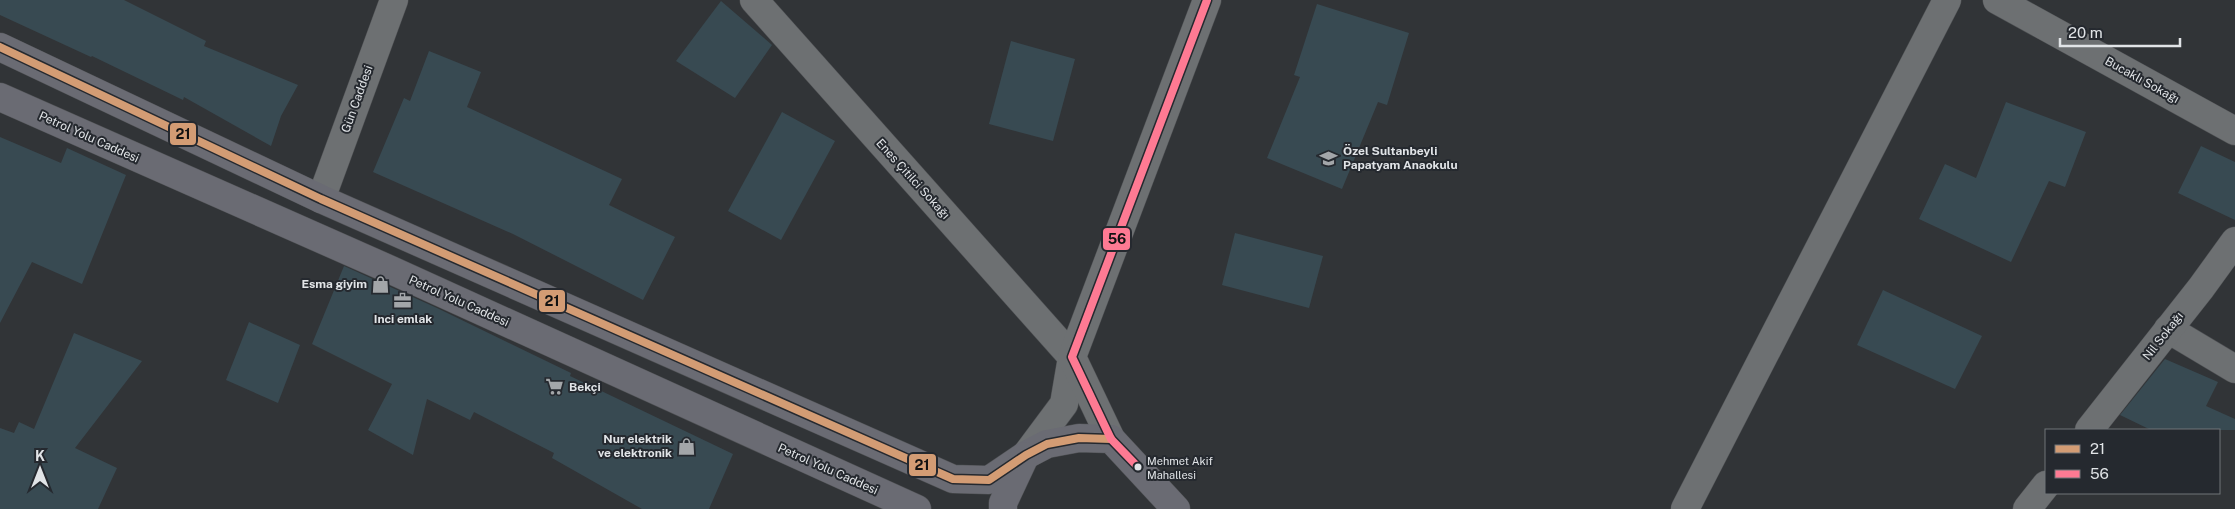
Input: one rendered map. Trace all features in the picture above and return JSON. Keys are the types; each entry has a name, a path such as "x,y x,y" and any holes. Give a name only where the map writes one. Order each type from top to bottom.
{"main road":[{"path":"0,47 321,199 953,479 989,480 1026,455 1047,444 1079,438 1112,439 1176,509"},
{"name":"Petrol Yolu Caddesi","path":"0,97 391,270 916,509"},
{"path":"1003,509 1003,503 1026,455"}],"street":[{"name":"Gün Caddesi","path":"321,199 394,0"},
{"name":"Enes Çitilci Sokağı","path":"754,0 1072,357 1112,439"},
{"path":"1026,455 1064,404 1072,357 1207,0"},
{"path":"1685,509 1947,0"},
{"name":"Bucaklı Sokağı","path":"1997,0 2235,131"},
{"name":"Nil Sokağı","path":"2090,429 2235,242"},
{"path":"2168,329 2235,369"},
{"path":"2027,509 2045,486"}],"building":[{"path":"0,0 124,0 206,41 204,46 298,85 281,116 271,146 184,97 183,100 92,56 0,15"},
{"path":"721,1 772,45 735,98 676,61"},
{"path":"1317,4 1409,33 1387,105 1378,102 1342,189 1267,158 1300,77 1294,75"},
{"path":"1011,41 1075,59 1053,141 989,124"},
{"path":"429,51 481,72 467,107 622,179 609,205 675,237 643,300 513,234 373,172 404,98 410,101"},
{"path":"2006,102 2086,132 2065,187 2049,181 2011,262 1919,219 1945,164 1976,178"},
{"path":"782,112 835,141 781,240 728,211"},
{"path":"0,137 61,163 67,148 126,175 82,284 32,262 0,323"},
{"path":"2201,146 2235,162 2235,220 2178,193"},
{"path":"1235,233 1323,256 1309,308 1222,285"},
{"path":"344,266 437,308 571,373 570,376 733,454 709,509 642,509 552,458 554,453 474,412 470,420 427,399 413,455 368,430 392,384 312,344"},
{"path":"1883,290 1982,336 1955,389 1857,345"},
{"path":"249,322 300,345 278,403 226,380"},
{"path":"74,333 142,361 75,448 117,468 98,509 0,509 0,428 14,433 19,422 34,429"},
{"path":"2165,359 2218,382 2206,406 2235,419 2235,430 2149,429 2120,415"}],"transit line":[{"name":"56","path":"1138,467 1111,439 1072,357 1207,0"},
{"name":"21","path":"0,47 321,199 953,479 989,480 1026,455 1047,444 1079,438 1111,439"}],"place":[{"name":"Özel Sultanbeyli Papatyam Anaokulu","path":"1329,158"},
{"name":"Esma giyim","path":"381,284"},
{"name":"Inci emlak","path":"403,300"},
{"name":"Bekçi","path":"555,387"},
{"name":"Nur elektrik ve elektronik","path":"686,446"},
{"name":"Mehmet Akif Mahallesi","path":"1138,467"}]}
